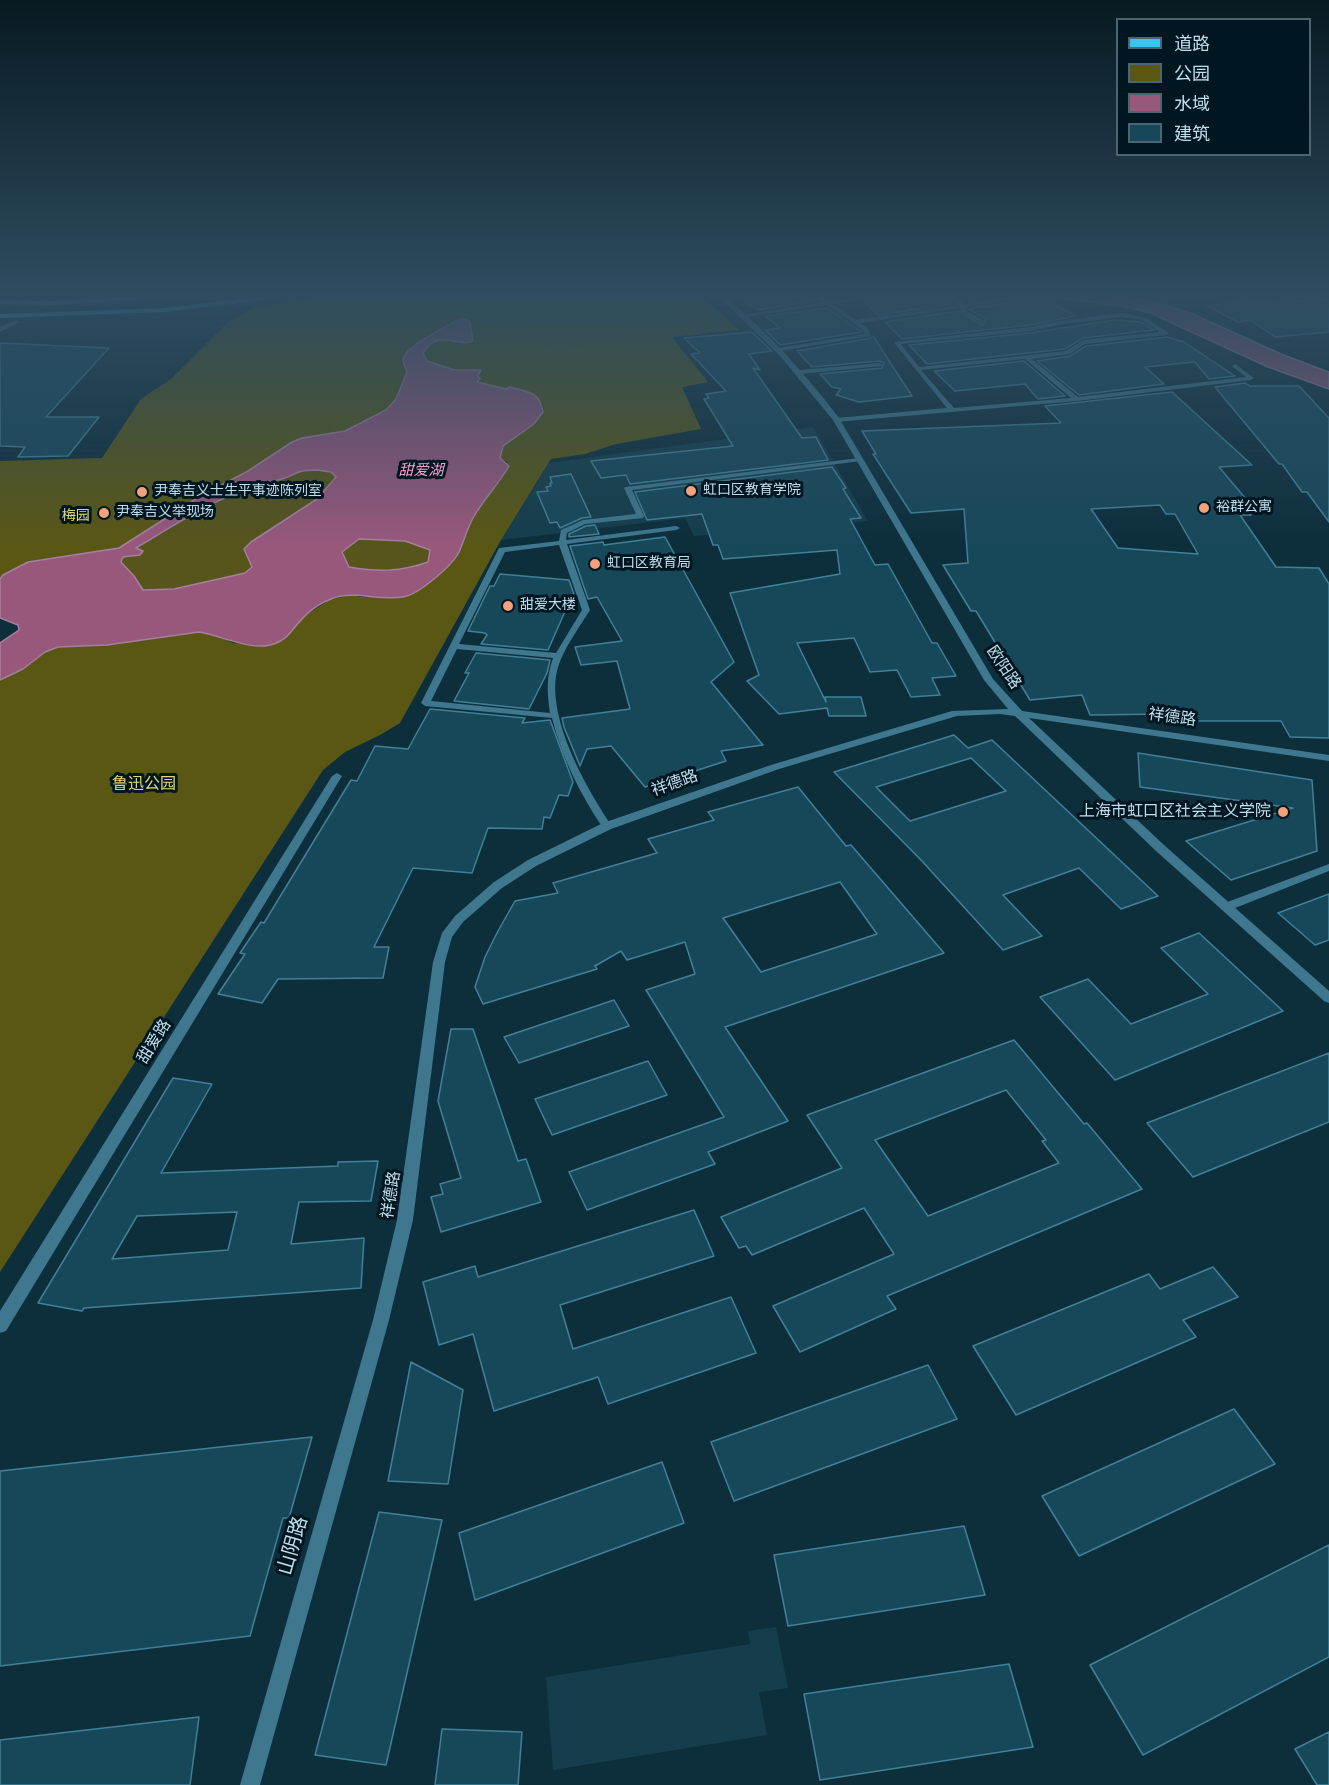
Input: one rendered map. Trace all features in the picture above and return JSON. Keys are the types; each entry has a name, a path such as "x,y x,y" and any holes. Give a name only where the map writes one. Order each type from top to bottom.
{"street":[{"name":"欧阳路","path":"805,379 836,420 989,680 1017,713 1107,801 1329,998"},
{"name":"祥德路","path":"381,1320 405,1220 439,962 446,936 459,919 498,885 532,863 607,826 775,767 956,713 984,710 1017,713 1329,758"},
{"name":"甜爱路","path":"0,1326 337,776"},
{"name":"山阴路","path":"250,1785 381,1320"}],"lane":[{"path":"927,379 952,410"},
{"path":"1053,379 1077,399"},
{"path":"836,420 1077,399 1240,379"},
{"path":"607,826 591,805 576,773 556,716 552,695 552,675 558,657 586,610 562,542 564,532 583,522 640,516 628,488 859,460"},
{"path":"556,716 425,703 502,550 676,528"},
{"path":"454,646 558,657"},
{"path":"1226,907 1329,867"}],"shaded area":[{"name":"虹口区教育学院","path":"813,427 868,521 694,536 685,518 501,540 549,463"},
{"path":"301,471 331,472 336,477 317,499 251,542 244,550 252,567 245,573 174,589 143,590 121,562 122,557 140,555 135,549 205,507 237,493 285,479"},
{"path":"359,539 405,541 430,550 428,563 389,570 349,567 342,552"},
{"path":"776,1627 788,1688 759,1692 767,1735 553,1770 546,1677 750,1644 748,1631"}],"green space":[{"name":"鲁迅公园","path":"171,379 404,379 396,399 386,410 345,431 328,435 248,471 199,497 119,548 28,562 3,575 0,579 0,461 102,458 141,399"},
{"name":"鲁迅公园","path":"477,379 706,379 708,382 682,387 701,429 616,444 585,454 551,459 501,540 400,723 345,752 323,770 0,1272 0,680 23,669 45,652 58,647 107,645 199,632 213,634 233,643 261,645 290,633 304,616 331,599 351,595 360,597 413,594 453,562 472,519 504,475 507,462 500,458 503,446 536,422 542,414 541,403 529,394 510,387 507,389 476,382"}],"water":[{"name":"甜爱湖","path":"404,379 480,379 477,382 506,389 510,387 536,396 543,412 534,424 503,446 500,458 509,466 473,518 459,552 434,579 417,591 403,597 348,595 331,599 308,613 280,641 269,645 246,644 199,632 107,645 58,647 45,652 23,669 0,680 0,643 19,630 18,625 0,618 0,579 3,575 28,562 119,548 292,442 302,438 345,431 386,410 396,399","holes":["301,471 331,472 336,477 317,499 251,542 244,549 252,567 245,573 174,589 143,590 121,562 123,557 140,555 143,551 136,548 224,498","359,539 405,541 430,550 428,562 408,568 370,570 349,567 342,552"]},
{"path":"1302,379 1329,379 1329,389"}],"building":[{"path":"0,379 80,379 46,417 99,417 68,456 18,457 25,447 0,446"},
{"path":"715,379 761,379 802,438 816,437 828,460 630,484 626,475 601,478 591,461 733,446 704,399 709,398 706,394 726,391"},
{"path":"825,379 901,379 912,396 859,402 836,395 841,389 832,387"},
{"path":"943,379 1045,379 1065,396 1038,399 1025,384 955,391"},
{"path":"1060,379 1159,379 1164,384 1079,395"},
{"path":"1245,383 1250,386 1299,386 1329,418 1329,522 1307,492 1302,492 1282,464 1279,464 1215,387"},
{"path":"1172,392 1252,465 1219,467 1246,499 1238,499 1251,515 1240,515 1276,567 1319,568 1329,584 1329,738 1290,737 1281,721 1167,721 1164,714 1090,715 1082,695 1030,700 976,611 971,611 943,565 968,563 964,509 911,513 873,454 876,454 862,431 1061,423 1045,406","holes":["1160,505 1166,514 1175,514 1198,554 1118,548 1091,509"]},
{"path":"832,467 861,518 850,519 875,565 888,564 932,643 937,643 956,676 932,678 940,695 911,697 897,670 870,672 854,638 797,643 826,702 825,697 861,697 866,716 829,716 827,708 779,714 747,681 759,675 730,593 840,574 837,550 723,559 718,545 713,545 702,514 647,520 635,492"},
{"path":"571,474 591,517 582,518 560,528 557,522 550,523 537,492 548,491 546,487 551,486 550,483 552,483 550,477"},
{"path":"595,525 599,534 569,537 569,534 586,526"},
{"path":"665,537 734,662 711,682 763,745 721,751 726,761 645,787 611,746 587,749 580,766 564,727 562,718 630,709 617,661 581,665 575,647 622,641 597,597 588,599 570,546 603,542 604,545"},
{"name":"甜爱大楼","path":"500,574 569,580 576,600 571,601 567,607 548,650 481,644 487,635 485,633 468,631 490,586 494,586"},
{"path":"476,653 550,660 547,673 529,709 454,701 469,673 465,673"},
{"path":"430,709 525,718 522,723 550,720 573,782 568,796 559,795 550,818 544,817 542,829 488,828 472,873 413,868 374,947 389,947 383,978 278,979 262,1003 218,994 245,954 240,953 261,922 264,923 351,780 357,781 375,746 408,749"},
{"path":"954,735 968,748 992,740 1158,896 1121,909 1079,868 1003,895 1042,936 1003,950 921,860 834,772","holes":["971,758 1006,791 910,821 876,787"]},
{"name":"上海市虹口区社会主义学院","path":"1138,753 1312,780 1317,851 1231,880 1186,841 1293,808 1140,787"},
{"path":"798,787 846,846 851,845 944,953 725,1027 788,1121 708,1152 715,1164 587,1210 569,1172 724,1117 646,990 695,974 685,942 627,960 621,951 595,966 597,969 483,1004 475,987 485,957 515,901 558,893 553,883 657,853 648,839 714,820 708,812","holes":["840,882 877,934 761,972 723,918"]},
{"path":"1329,894 1329,940 1315,945 1278,913"},
{"path":"1199,933 1283,1011 1115,1080 1040,997 1088,979 1131,1024 1208,994 1161,948"},
{"path":"614,1000 629,1026 519,1063 504,1037"},
{"path":"451,1029 473,1029 518,1161 526,1159 541,1202 441,1232 431,1197 443,1194 440,1184 461,1178 438,1101"},
{"path":"1014,1040 1142,1189 887,1296 896,1309 800,1352 773,1306 894,1254 864,1208 752,1255 746,1246 739,1248 721,1217 842,1168 807,1115","holes":["1006,1090 1046,1140 1042,1141 1059,1163 928,1216 875,1140"]},
{"path":"1329,1053 1329,1122 1193,1177 1147,1123"},
{"path":"648,1061 667,1095 552,1135 535,1099"},
{"path":"173,1078 212,1084 161,1173 338,1166 338,1162 378,1161 371,1201 299,1202 291,1244 364,1238 361,1288 84,1308 82,1311 38,1303","holes":["237,1212 228,1250 112,1259 137,1216"]},
{"path":"694,1210 714,1256 560,1305 573,1349 731,1297 756,1353 608,1404 598,1377 494,1411 473,1334 439,1345 423,1282 475,1266 478,1277"},
{"path":"1213,1267 1238,1297 1183,1320 1196,1337 1016,1415 973,1346 1149,1274 1160,1289"},
{"path":"411,1362 463,1390 448,1484 388,1481"},
{"path":"928,1365 957,1419 734,1501 711,1442"},
{"path":"1234,1409 1275,1464 1079,1556 1042,1496"},
{"path":"312,1437 289,1518 283,1518 250,1636 0,1666 0,1471"},
{"path":"662,1462 684,1523 475,1600 459,1533"},
{"path":"379,1512 442,1520 386,1765 315,1755"},
{"path":"964,1526 985,1595 788,1626 774,1555"},
{"path":"1329,1545 1329,1657 1143,1755 1090,1665"},
{"path":"1009,1664 1033,1747 820,1780 804,1694"},
{"path":"199,1717 190,1785 0,1785 0,1740"},
{"path":"442,1729 522,1732 518,1785 435,1785"},
{"path":"1329,1732 1329,1785 1317,1785 1295,1749"}],"place":[{"name":"虹口区教育学院","path":"691,491"},
{"name":"尹奉吉义士生平事迹陈列室","path":"142,492"},
{"name":"裕群公寓","path":"1204,508"},
{"name":"尹奉吉义举现场","path":"104,513"},
{"name":"虹口区教育局","path":"595,564"},
{"name":"甜爱大楼","path":"508,606"},
{"name":"上海市虹口区社会主义学院","path":"1283,812"}],"park label":[{"name":"梅园","path":"76,517"}]}
